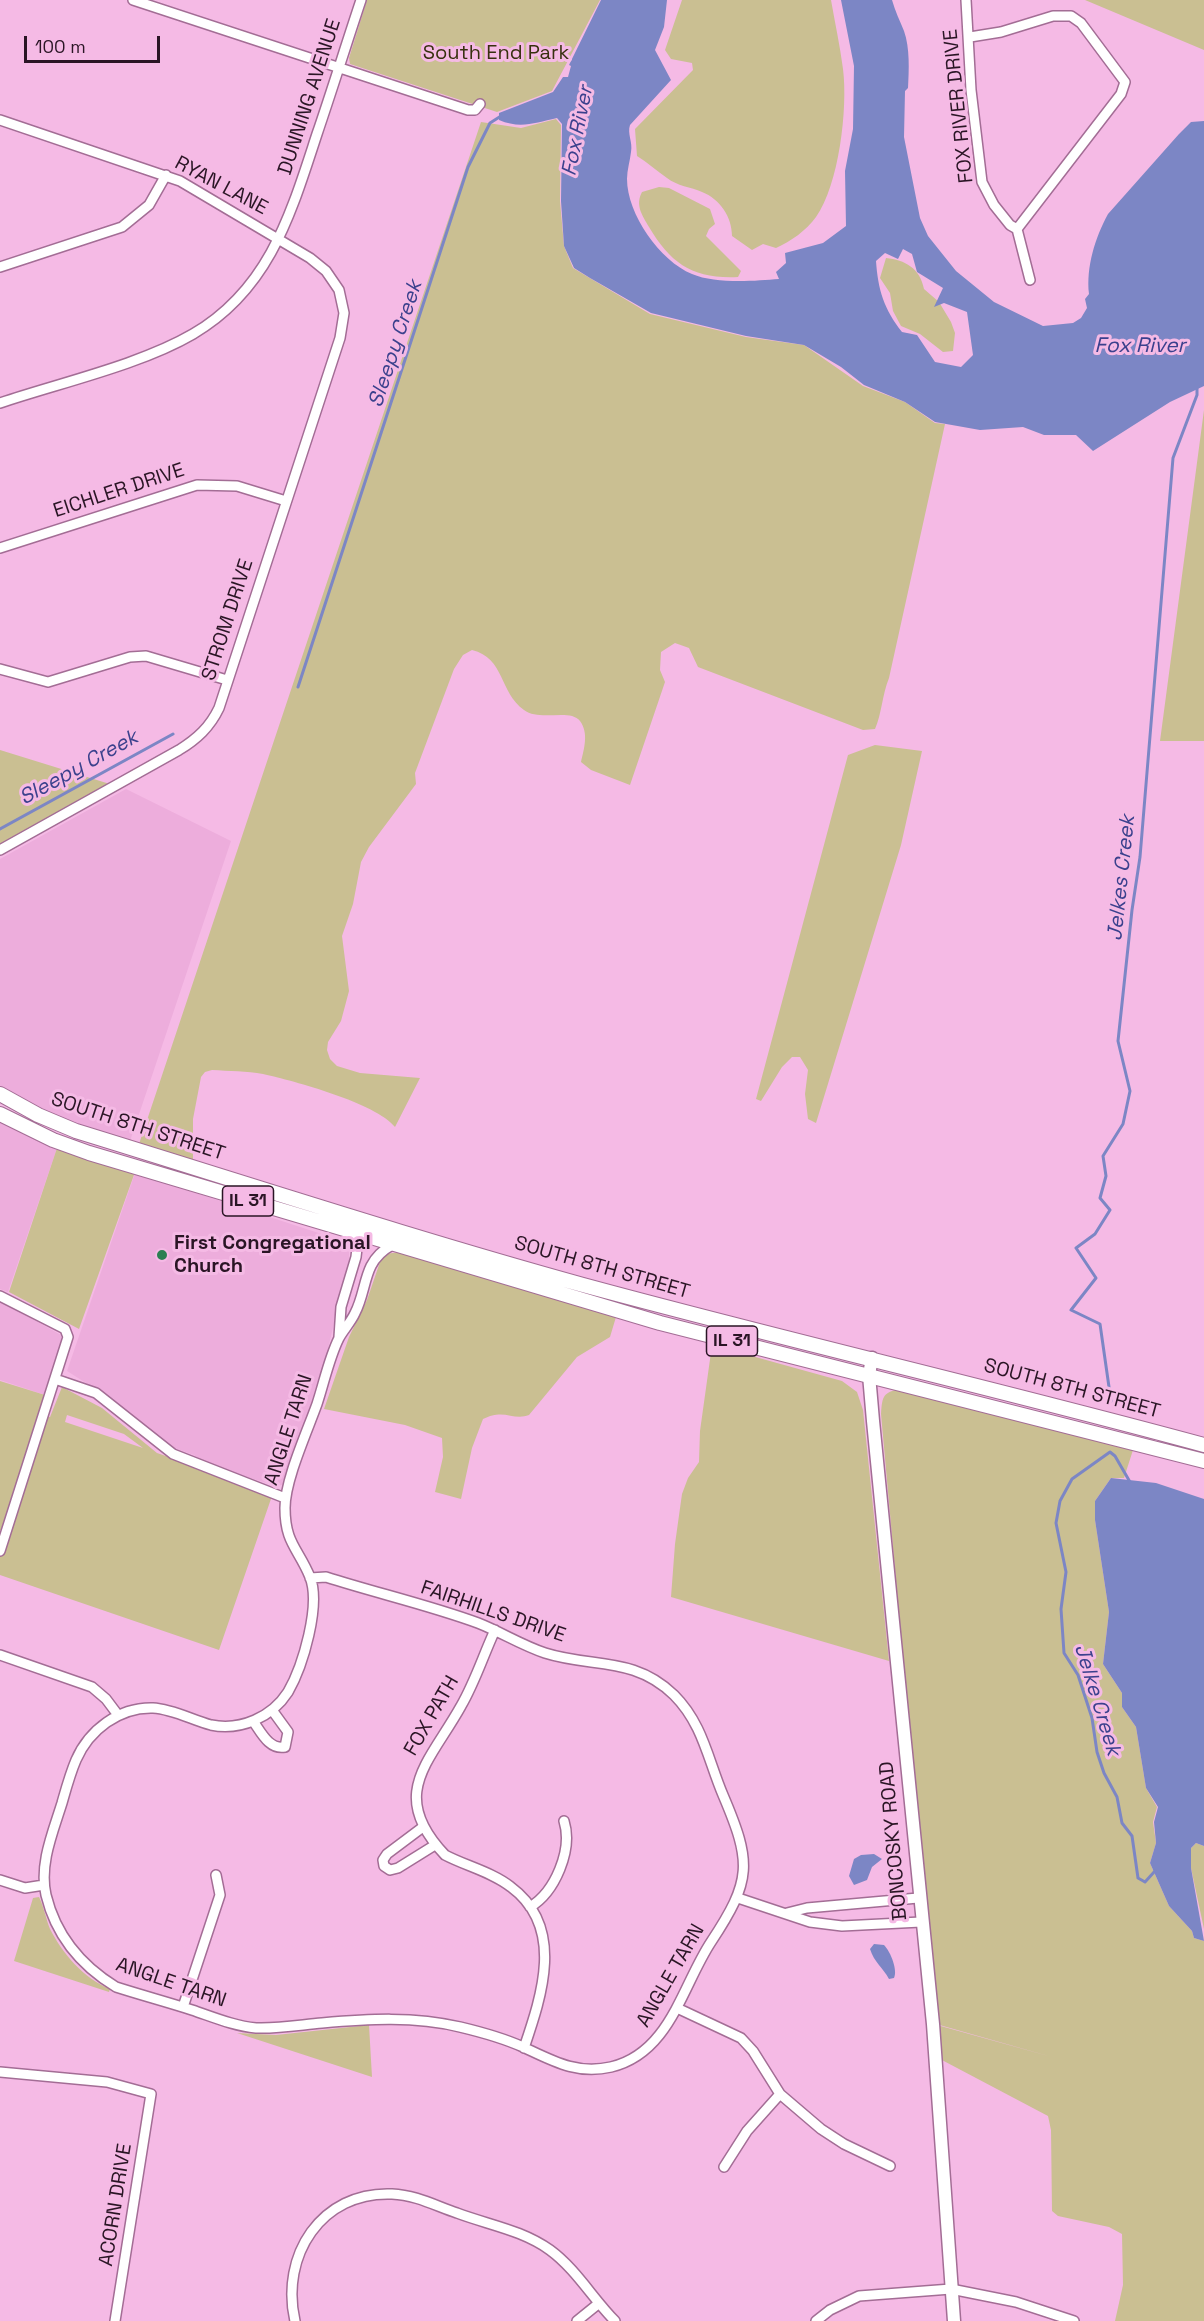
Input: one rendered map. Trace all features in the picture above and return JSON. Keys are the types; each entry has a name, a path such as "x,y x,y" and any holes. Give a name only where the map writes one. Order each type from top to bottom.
{"main road":[{"name":"SOUTH 8TH STREET","path":"0,1094 38,1115 76,1131 580,1284 1204,1444"},
{"name":"SOUTH 8TH STREET","path":"0,1114 49,1138 88,1153 660,1323 1204,1461"}],"street":[{"path":"133,0 468,110 475,111 480,104"},
{"name":"DUNNING AVENUE","path":"0,403 153,352 193,334 218,316 243,293 280,240 361,0"},
{"name":"FOX RIVER DRIVE","path":"966,0 970,37 971,90 982,182 994,205 1010,225 1017,229"},
{"path":"970,37 1001,32 1053,16 1071,16 1079,20 1125,82 1121,94 1017,229 1030,280"},
{"name":"RYAN LANE","path":"0,120 166,175 194,188 318,264 339,291"},
{"path":"0,267 122,227 149,205 166,175"},
{"name":"STROM DRIVE","path":"0,850 194,741 214,718 341,334 344,313 339,291"},
{"name":"EICHLER DRIVE","path":"0,549 198,485 237,486 286,501"},
{"path":"0,669 48,682 127,658 146,656 227,680"},
{"name":"ANGLE TARN","path":"339,1339 341,1307 356,1257 357,1234 363,1218"},
{"name":"ANGLE TARN","path":"392,1245 381,1252 371,1266 356,1312 339,1339 285,1498 286,1527 291,1546 310,1578 313,1604 307,1640 288,1691 272,1710 253,1721 226,1726 212,1725 153,1708 118,1715 97,1729 75,1761 50,1840 44,1885 60,1933 86,1966 116,1987 229,2023 259,2028 378,2018 414,2020 459,2027 524,2048 545,2059 574,2068 613,2066 637,2056 649,2048 660,2036 698,1962 738,1898"},
{"path":"0,1296 65,1329 68,1337 0,1551"},
{"name":"BONCOSKY ROAD","path":"872,1358 869,1375 918,1898 933,2024 954,2321"},
{"path":"55,1379 96,1392 173,1454 285,1498"},
{"name":"FAIRHILLS DRIVE","path":"310,1578 326,1577 495,1630 549,1655 633,1668 654,1679 674,1695 702,1735 717,1782 738,1830 745,1860 738,1898"},
{"name":"FOX PATH","path":"495,1630 466,1696 420,1772 416,1798 423,1827 435,1845 445,1855 511,1887 530,1907 541,1930 546,1957 535,2015 524,2048"},
{"path":"0,1655 92,1687 106,1699 118,1715"},
{"path":"253,1721 271,1745 278,1748 285,1747 288,1732 272,1710"},
{"path":"530,1907 541,1900 555,1877 568,1834 564,1821"},
{"path":"423,1827 387,1854 383,1860 384,1866 390,1870 398,1868 435,1845"},
{"path":"183,2007 220,1895 216,1875"},
{"path":"0,1880 25,1888 44,1885"},
{"path":"738,1898 787,1913 810,1923 842,1926 921,1922"},
{"path":"787,1913 807,1908 918,1898"},
{"path":"676,2008 741,2038 753,2051 780,2094 839,2141 890,2166"},
{"name":"ACORN DRIVE","path":"0,2072 107,2082 151,2094 115,2321"},
{"path":"724,2167 747,2131 780,2094"},
{"path":"295,2321 290,2285 303,2242 326,2217 346,2204 363,2197 391,2194 427,2201 520,2233 551,2251 580,2280 598,2304 615,2321"},
{"path":"816,2321 830,2310 859,2296 951,2289 1016,2302 1074,2321"},
{"path":"577,2321 598,2304"}],"shaded area":[{"path":"126,789 231,841 130,1141 70,1122 31,1104 0,1086 0,859"},
{"path":"0,1120 57,1148 8,1292 0,1289"},
{"path":"135,1173 340,1240 349,1248 349,1260 327,1353 288,1476 282,1485 276,1486 203,1463 194,1455 172,1447 113,1400 67,1371"},
{"path":"0,1301 61,1335 61,1349 45,1395 0,1380"}],"green space":[{"name":"South End Park","path":"367,0 600,0 552,91 497,112 350,64 349,58"},
{"path":"682,0 831,0 842,60 844,85 843,125 836,166 831,186 816,217 798,235 776,248 763,244 752,250 732,236 730,222 724,210 714,199 702,192 671,181 637,156 635,129 693,70 692,63 671,59 665,50"},
{"path":"1085,0 1204,0 1204,50"},
{"path":"556,119 561,125 560,201 564,246 573,268 650,314 746,337 804,345 863,386 905,402 935,423 945,424 889,678 875,729 863,730 698,667 689,648 675,643 661,652 660,670 665,682 630,785 591,770 581,762 585,736 583,726 575,717 538,715 524,710 510,694 491,660 472,650 463,655 454,669 415,773 416,784 369,847 361,862 353,904 342,936 349,991 341,1021 328,1042 327,1050 330,1059 337,1066 360,1073 420,1078 395,1127 371,1110 334,1094 263,1074 212,1070 205,1072 201,1077 193,1119 193,1160 139,1144 481,122 521,128"},
{"path":"659,187 669,188 710,209 715,224 706,236 741,271 738,277 722,277 696,272 675,260 666,251 649,227 639,206 642,192"},
{"path":"886,258 911,266 919,276 924,289 939,302 955,333 953,351 943,352 920,334 901,326 893,311 890,293 880,278"},
{"path":"1204,410 1204,741 1160,741"},
{"path":"875,745 922,751 901,845 816,1123 808,1119 805,1094 808,1070 800,1057 792,1057 782,1067 761,1101 756,1099 848,755"},
{"path":"0,750 113,785 0,848"},
{"path":"57,1148 135,1172 79,1329 9,1292"},
{"path":"399,1252 616,1317 610,1337 577,1357 529,1415 518,1417 503,1414 483,1419 472,1448 461,1499 435,1492 443,1457 442,1438 405,1425 324,1409 349,1337 367,1300 380,1262 386,1254"},
{"path":"712,1345 842,1381 857,1392 863,1410 889,1661 671,1597 682,1494 688,1478 699,1462 700,1431"},
{"path":"0,1381 45,1395 1,1530 0,1530"},
{"path":"62,1387 102,1408 157,1453 273,1493 219,1650 0,1575 0,1544 44,1415 50,1417","holes":["67,1415 124,1434 143,1448 65,1422"]},
{"path":"897,1390 1133,1450 1124,1478 1111,1478 1095,1501 1095,1520 1109,1612 1103,1664 1122,1693 1122,1707 1136,1727 1146,1788 1157,1807 1153,1822 1156,1843 1150,1863 1169,1906 1192,1931 1194,1938 1204,1941 1204,2321 1115,2321 1123,2285 1122,2234 1109,2227 1058,2216 1052,2211 1051,2130 1048,2116 940,2059 937,2025 1052,2057 936,2024 881,1414 886,1395"},
{"path":"1196,1843 1204,1846 1204,1929 1191,1868 1191,1848"},
{"path":"39,1897 50,1929 61,1947 83,1972 110,1989 109,1992 14,1961 33,1898"},
{"path":"369,2025 372,2077 237,2033 276,2035"}],"water":[{"name":"Fox River","path":"601,0 667,0 664,27 655,50 671,80 630,125 631,148 627,179 628,193 633,207 639,221 657,247 668,259 692,274 723,281 779,279 776,272 786,263 785,253 823,243 846,226 845,171 853,129 854,66 841,0 892,0 904,31 908,52 904,137 920,218 928,236 956,271 994,302 1043,326 1073,323 1081,318 1087,308 1085,299 1089,294 1092,253 1108,214 1191,122 1204,121 1204,386 1170,402 1093,451 1076,435 1044,435 1023,427 980,430 935,422 905,402 864,385 841,367 804,345 746,336 651,313 574,268 564,246 561,201 562,124 557,118 521,125 499,120 499,113 553,92 563,77 568,77 571,66 569,65","holes":["903,249 912,254 917,272 943,288 934,307 944,303 967,312 973,355 961,367 935,362 917,335 902,332 886,307 878,281 876,261 885,253 898,259"]},
{"path":"1111,1478 1156,1483 1204,1499 1204,1846 1196,1843 1191,1848 1191,1868 1204,1941 1194,1938 1192,1931 1169,1906 1150,1863 1156,1843 1154,1822 1158,1807 1146,1788 1136,1727 1122,1707 1122,1693 1103,1664 1109,1612 1095,1520 1095,1501"},
{"path":"874,1854 882,1859 872,1867 867,1880 854,1885 849,1876 854,1859 861,1855"},
{"path":"874,1944 884,1945 889,1952 894,1966 894,1978 889,1979 874,1958 870,1949"}],"waterway":[{"name":"Sleepy Creek","path":"298,687 468,167 490,123 501,116"},
{"name":"Jelkes Creek","path":"1111,1401 1100,1324 1071,1310 1096,1278 1076,1248 1095,1234 1110,1210 1100,1198 1106,1176 1103,1156 1123,1124 1130,1091 1118,1041 1140,857 1173,458 1197,395 1197,387"},
{"name":"Sleepy Creek","path":"0,829 173,734"},
{"name":"Jelke Creek","path":"1130,1482 1115,1456 1110,1452 1072,1479 1060,1501 1056,1523 1066,1572 1061,1609 1064,1653 1078,1675 1092,1718 1097,1752 1104,1773 1117,1797 1122,1823 1132,1836 1138,1878 1145,1882 1155,1871"}],"place":[{"name":"First Congregational Church","path":"162,1255"}]}
